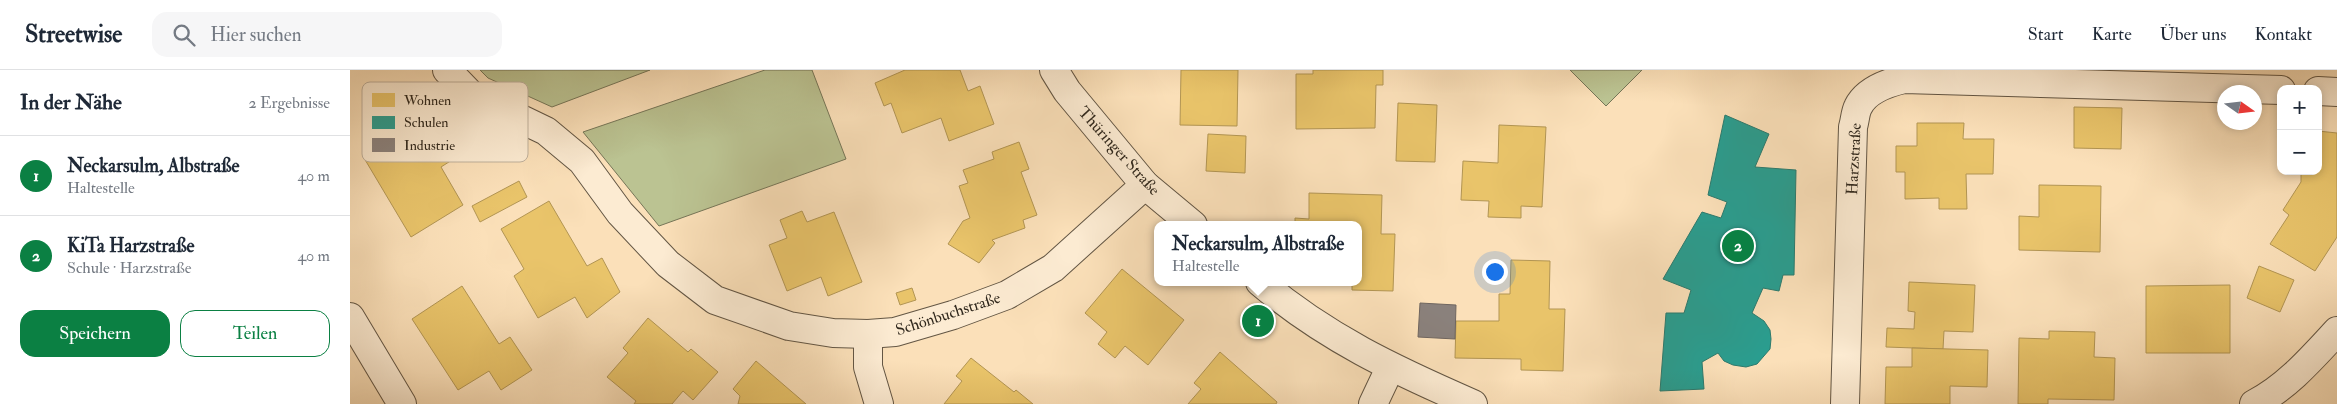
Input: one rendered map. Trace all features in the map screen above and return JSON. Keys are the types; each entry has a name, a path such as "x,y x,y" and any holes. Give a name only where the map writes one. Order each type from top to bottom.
{"street":[{"name":"Schönbuchstraße","path":"447,70 458,82"},
{"name":"Thüringer Straße","path":"1054,70 1067,92 1146,185 1187,221"},
{"name":"Harzstraße","path":"1845,404 1853,127 1858,107 1868,95 1885,83 1904,79 2277,90"},
{"path":"2322,91 2337,92"},
{"name":"Schönbuchstraße","path":"528,123 546,131 582,161 620,213 668,264 715,300 789,326 833,333 868,334 895,332 953,316 1007,295 1053,268 1146,185"},
{"path":"1265,286 1338,339 1390,368 1473,404"},
{"path":"350,317 402,404"},
{"path":"2265,402 2337,332"},
{"path":"868,334 868,367 879,404"},
{"path":"1372,404 1390,368"}],"green space":[{"path":"480,70 650,70 552,107 528,96 528,82 497,82 488,78"},
{"path":"765,70 812,70 846,159 659,226 583,132"},
{"path":"1570,70 1642,70 1606,106"}],"building: Wohnen":[{"path":"905,70 960,70 968,91 980,86 994,124 949,141 941,118 902,133 891,103 884,106 875,83"},
{"path":"1181,70 1238,70 1237,126 1180,125"},
{"path":"1313,70 1383,70 1383,85 1376,85 1375,128 1296,129 1296,74 1313,74"},
{"path":"1398,103 1437,105 1435,162 1396,161"},
{"path":"2074,107 2122,108 2121,149 2074,148"},
{"path":"1917,123 1964,123 1963,139 1994,139 1993,174 1966,174 1967,209 1939,209 1939,198 1905,199 1905,172 1896,172 1896,146 1917,146"},
{"path":"1499,125 1546,127 1542,207 1521,206 1521,218 1488,217 1489,201 1461,200 1463,161 1498,163"},
{"path":"2322,131 2337,133 2337,237 2315,271 2270,244 2289,215 2283,210 2301,182 2301,175 2322,175"},
{"path":"1208,134 1246,136 1245,173 1206,171"},
{"path":"1019,142 1029,169 1021,172 1037,215 1023,220 1025,228 992,240 995,243 979,263 948,244 963,221 970,218 959,186 968,183 963,170 994,159 992,152"},
{"path":"366,162 449,162 441,167 463,205 411,237"},
{"path":"519,181 527,197 480,222 472,206"},
{"path":"2039,185 2101,186 2100,252 2019,250 2019,216 2039,217"},
{"path":"1309,193 1382,195 1381,234 1395,234 1393,291 1352,290 1352,286 1362,286 1362,221 1295,221 1295,218 1309,219"},
{"path":"549,201 587,266 602,258 620,292 587,318 575,297 538,318 514,276 524,269 501,229"},
{"path":"802,211 807,222 834,212 862,282 828,296 821,277 787,291 769,245 787,238 780,220"},
{"path":"1511,260 1550,261 1549,309 1565,309 1563,371 1521,370 1521,359 1455,358 1456,321 1499,321 1499,294 1510,294"},
{"path":"2259,266 2294,280 2280,312 2247,298"},
{"path":"1122,269 1184,320 1148,365 1125,346 1115,358 1098,344 1107,332 1085,313"},
{"path":"1909,282 1975,285 1973,332 1944,331 1943,349 1886,347 1887,328 1914,329 1915,312 1908,311"},
{"path":"2230,285 2230,353 2146,353 2146,286"},
{"path":"462,286 499,344 510,337 532,370 501,390 489,371 458,390 412,319"},
{"path":"912,288 916,300 900,305 896,293"},
{"path":"648,318 688,352 691,349 718,372 693,400 683,391 672,404 634,404 636,401 607,377 628,353 623,348"},
{"path":"2049,331 2095,332 2094,357 2115,358 2114,400 2048,399 2048,404 2018,404 2019,338 2049,339"},
{"path":"1912,348 1988,350 1987,387 1950,386 1950,404 1885,404 1886,367 1912,367"},
{"path":"1220,352 1277,402 1276,404 1188,404 1201,389 1194,383"},
{"path":"971,358 1014,392 1016,390 1033,404 944,404 962,381 956,376"},
{"path":"756,361 806,404 738,404 740,396 733,389"}],"building: Schulen":[{"path":"1725,115 1769,134 1755,167 1796,170 1794,275 1783,275 1779,291 1763,288 1752,313 1764,321 1770,330 1771,339 1770,349 1757,364 1746,367 1733,365 1724,361 1718,353 1702,362 1704,389 1660,391 1666,313 1684,313 1691,290 1663,279 1702,212 1721,218 1727,202 1708,195"}],"building: Industrie":[{"path":"1420,303 1456,305 1455,339 1418,337"}],"place":[{"name":"KiTa Harzstraße","path":"1738,246"},
{"name":"Neckarsulm, Albstraße","path":"1258,321"}]}
